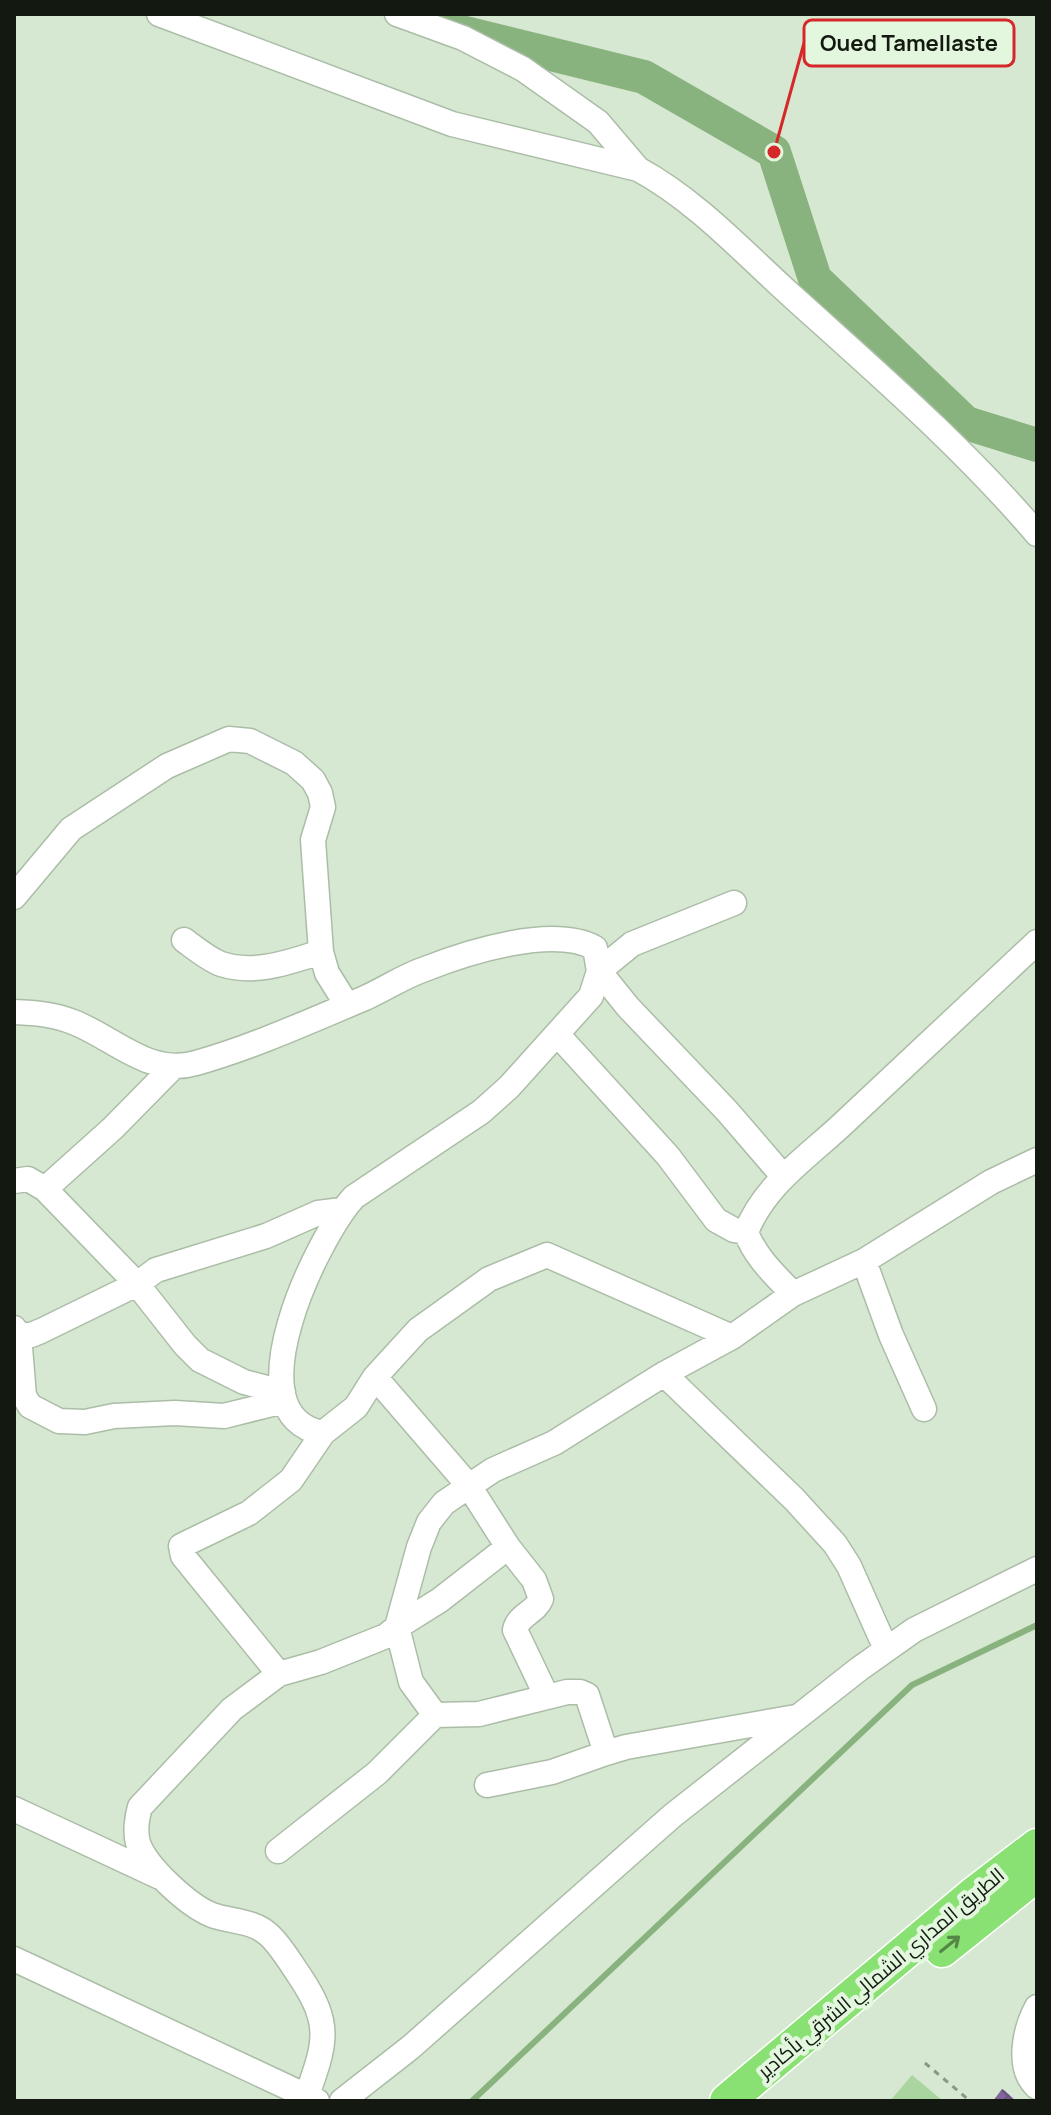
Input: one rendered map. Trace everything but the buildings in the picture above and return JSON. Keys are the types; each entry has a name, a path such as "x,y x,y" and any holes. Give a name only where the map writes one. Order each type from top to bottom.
{"highway":[{"name":"الطريق المداري الشمالي الشرقي بأكادير","path":"727,2101 974,1894 1037,1846"},
{"name":"الطريق المداري الشمالي الشرقي بأكادير","path":"760,2101 1037,1874"}],"street":[{"path":"159,14 452,124 638,169 655,178 699,212 938,427 1007,498 1037,534"},
{"path":"397,14 463,38 523,69 598,122 638,169"},
{"path":"14,897 71,829 167,766 229,739 250,741 294,763 313,780 320,793 323,807 313,840 321,952 327,973 347,1005"},
{"path":"599,971 632,944 734,903"},
{"path":"184,940 220,963 250,969 276,966 321,952"},
{"path":"14,1012 51,1013 77,1023 141,1058 173,1067 192,1064 249,1045 347,1005 423,969 511,942 573,940 595,948 599,971 591,996 557,1034 494,1101 354,1197 342,1210 320,1248 294,1306 283,1362 284,1396 294,1418 307,1430 323,1433"},
{"path":"793,1294 759,1257 746,1232 755,1210 783,1176 1037,942"},
{"path":"599,971 628,1007 727,1111 783,1176"},
{"path":"557,1034 668,1156 716,1220 734,1230 746,1232"},
{"path":"45,1189 113,1128 173,1067"},
{"path":"435,1715 411,1682 397,1627 419,1547 429,1522 444,1503 493,1470 554,1443 664,1374 732,1337 793,1294 864,1261 991,1182 1037,1160"},
{"path":"14,1181 28,1179 45,1189 137,1284 200,1360 244,1382 284,1396"},
{"path":"284,1396 224,1416 175,1413 114,1416 85,1422 59,1421 30,1406 24,1396 16,1332 31,1335 41,1331 177,1262 266,1236 318,1213 342,1210"},
{"path":"279,1674 183,1556 180,1548 265,1503 297,1473 323,1433 356,1407 375,1377 418,1330 489,1279 547,1255 732,1337"},
{"path":"864,1261 891,1335 924,1409"},
{"path":"664,1374 794,1499 835,1544 849,1566 886,1649"},
{"path":"375,1377 469,1486 508,1547 534,1580 542,1597 539,1605 520,1620 515,1630 547,1697"},
{"path":"160,1877 138,1843 137,1817 140,1807 232,1709 279,1674 321,1662 386,1636 440,1600 508,1547"},
{"path":"342,2101 411,2047 672,1816 886,1649 914,1630 1037,1569"},
{"path":"278,1851 377,1773 435,1715 479,1714 567,1692 580,1692 587,1695 606,1753"},
{"path":"487,1785 552,1772 626,1747 799,1716"},
{"path":"14,1809 160,1877 211,1915 236,1919 269,1935 308,1989 321,2013 321,2055 312,2098 274,2083 14,1959"},
{"path":"1037,2007 1026,2037 1024,2062 1037,2087"}],"path":[{"path":"925,2063 970,2101"}],"green space":[{"path":"912,2075 943,2101 890,2101"}],"waterway":[{"path":"449,29 644,77 774,152 815,279 966,423 1037,445"},
{"path":"472,2101 912,1685 1037,1625"}],"place":[{"name":"Oued Tamellaste","path":"774,152"}]}
